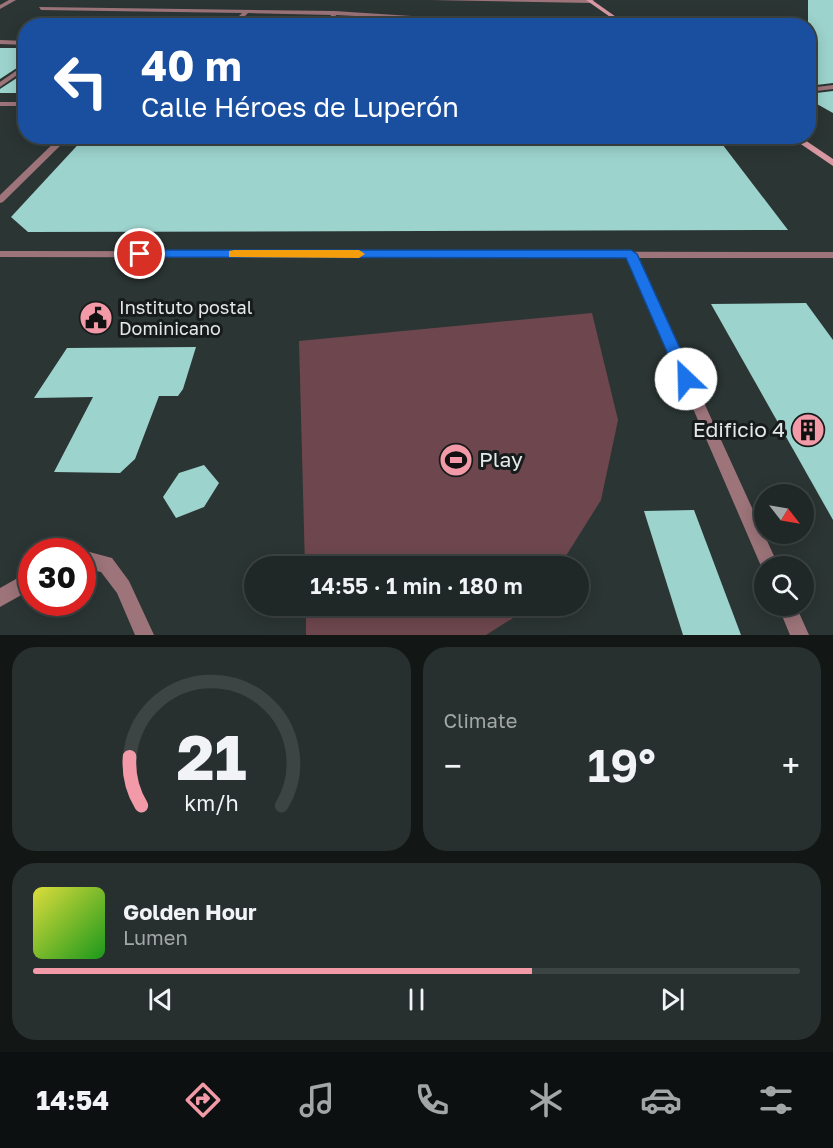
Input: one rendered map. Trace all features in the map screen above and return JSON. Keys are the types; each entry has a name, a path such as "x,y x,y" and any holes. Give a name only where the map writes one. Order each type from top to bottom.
{"main road":[{"path":"590,1 615,18"},
{"path":"805,144 833,163"}],"street":[{"path":"0,7 14,0"},
{"path":"433,0 590,1"},
{"path":"41,8 334,13 429,18"},
{"path":"240,18 246,12"},
{"path":"332,18 334,13"},
{"path":"0,42 18,43"},
{"path":"0,85 18,72"},
{"path":"816,89 833,87"},
{"path":"0,104 18,104"},
{"path":"0,200 58,144"},
{"path":"0,254 833,255"},
{"path":"631,254 765,556"},
{"path":"96,562 106,564 123,587 145,635"},
{"path":"0,598 18,587"},
{"path":"791,616 800,635"}],"shaded area":[{"name":"Play","path":"592,313 618,420 601,500 566,556 305,556 299,341"},
{"path":"306,616 516,616 486,635 306,635"}],"building":[{"path":"808,0 833,0 833,83 816,85 816,18 808,18"},
{"path":"0,48 18,48 18,67 0,79"},
{"path":"18,77 18,93 0,93 0,89"},
{"path":"833,91 833,113 816,103 816,93"},
{"path":"79,144 722,144 788,230 28,232 11,217"},
{"name":"Edificio 4","path":"806,303 833,340 833,520 814,484 711,304"},
{"path":"196,347 183,389 178,396 159,396 135,459 120,473 54,472 93,397 34,398 67,348"},
{"path":"204,465 219,483 204,507 176,518 163,497 179,473"},
{"path":"694,510 741,635 683,635 644,511"}],"slow traffic":[{"path":"234,254 359,254"}],"place":[{"name":"Instituto postal Dominicano","path":"96,318"},
{"name":"Edificio 4","path":"808,430"},
{"name":"Play","path":"456,460"}],"route":[{"path":"140,254 631,254 686,379"}]}
